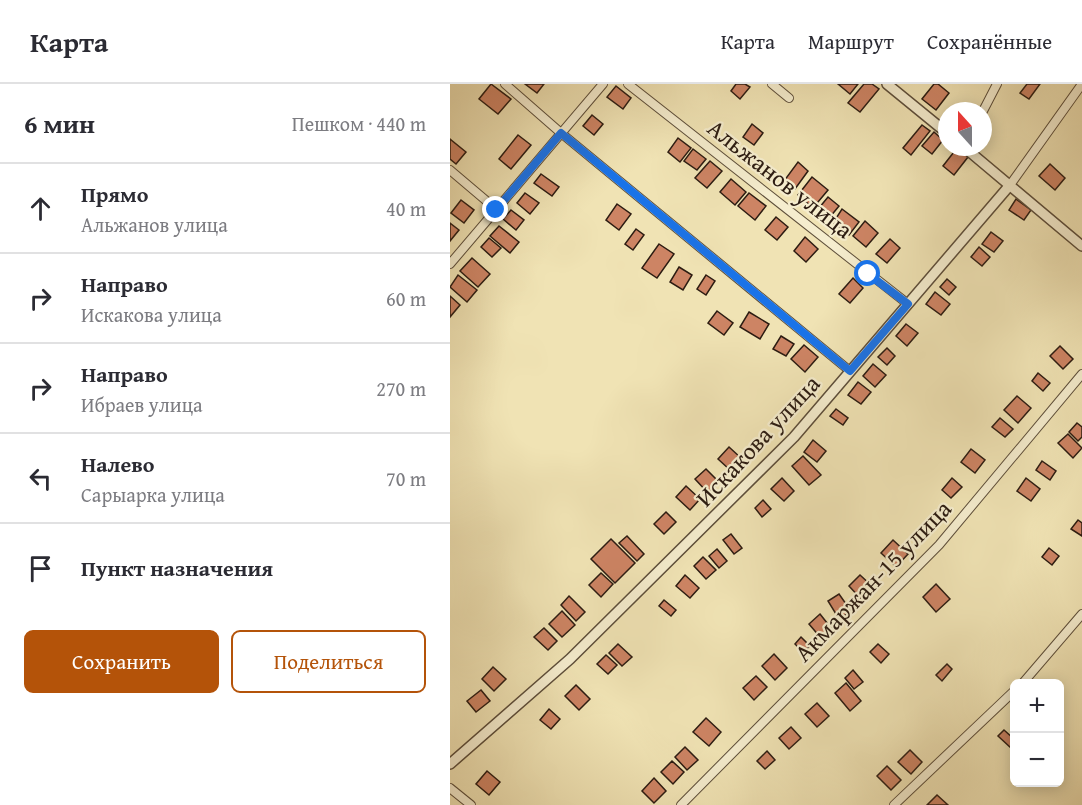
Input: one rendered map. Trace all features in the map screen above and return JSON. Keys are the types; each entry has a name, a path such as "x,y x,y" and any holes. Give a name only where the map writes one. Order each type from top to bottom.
{"street":[{"path":"505,84 561,133 850,371"},
{"path":"450,264 603,84"},
{"name":"Альжанов улица","path":"628,84 908,304"},
{"path":"772,84 789,98"},
{"path":"887,84 938,126"},
{"path":"988,102 997,84"},
{"name":"Искакова улица","path":"450,764 570,659 794,437 1010,185 1082,84"},
{"path":"975,156 1082,246"},
{"path":"450,170 496,210"},
{"name":"Акмаржан-15 улица","path":"681,805 939,545 1082,374"},
{"path":"1026,679 1082,615"},
{"path":"894,805 1010,695"},
{"path":"450,788 471,805"}],"building":[{"path":"491,84 511,99 498,114 479,99"},
{"path":"525,84 544,84 537,93"},
{"path":"736,84 745,84 750,87 740,99 731,91"},
{"path":"838,84 858,84 850,94"},
{"path":"864,84 872,84 879,89 860,112 848,103"},
{"path":"934,84 938,84 949,93 942,102 938,102 936,110 922,99"},
{"path":"1027,84 1040,84 1029,99 1020,93"},
{"path":"616,86 631,98 623,109 607,97"},
{"path":"592,115 603,124 594,135 583,126"},
{"path":"752,124 763,133 754,145 743,137"},
{"path":"922,125 930,131 911,155 903,148"},
{"path":"934,132 938,136 938,146 932,154 922,146"},
{"path":"518,135 531,145 511,169 499,159"},
{"path":"678,138 691,148 680,162 668,152"},
{"path":"450,139 466,152 456,164 450,159"},
{"path":"693,149 706,159 697,170 684,161"},
{"path":"951,156 968,157 954,175 943,166"},
{"path":"710,161 722,171 707,188 695,178"},
{"path":"798,162 808,171 795,189 784,181"},
{"path":"1050,164 1065,178 1055,190 1039,176"},
{"path":"541,174 559,187 552,196 534,183"},
{"path":"812,177 828,190 813,208 798,195"},
{"path":"731,179 746,192 735,205 720,192"},
{"path":"525,193 539,203 530,214 517,203"},
{"path":"749,193 766,206 755,220 738,206"},
{"path":"828,197 839,206 830,217 819,208"},
{"path":"1016,199 1031,210 1024,220 1009,210"},
{"path":"461,200 474,210 464,223 451,213"},
{"path":"617,204 631,214 619,230 606,220"},
{"path":"842,209 859,222 849,235 833,223"},
{"path":"511,210 524,220 516,230 503,219"},
{"path":"776,217 788,227 777,240 765,230"},
{"path":"865,221 878,233 866,247 853,236"},
{"path":"450,223 459,230 450,241"},
{"path":"499,226 519,242 510,253 490,236"},
{"path":"636,229 644,235 633,250 625,244"},
{"path":"991,232 1003,241 994,252 982,244"},
{"path":"805,237 818,249 806,262 794,251"},
{"path":"489,238 501,248 492,257 481,247"},
{"path":"890,239 900,248 887,263 876,254"},
{"path":"659,244 674,254 657,278 642,268"},
{"path":"979,247 990,257 982,266 971,257"},
{"path":"472,258 490,274 478,287 460,271"},
{"path":"679,267 692,275 683,290 670,282"},
{"path":"458,275 477,290 467,302 450,287"},
{"path":"706,275 715,281 706,295 697,289"},
{"path":"853,278 863,288 850,303 839,294"},
{"path":"947,279 956,287 949,295 940,287"},
{"path":"935,292 950,304 941,315 926,304"},
{"path":"450,296 460,305 450,317"},
{"path":"717,311 733,323 724,335 708,323"},
{"path":"749,312 769,324 760,339 740,327"},
{"path":"906,324 918,333 907,346 896,336"},
{"path":"781,336 794,344 786,356 773,349"},
{"path":"804,345 818,357 805,372 791,359"},
{"path":"1060,346 1073,359 1063,369 1050,356"},
{"path":"887,348 895,356 887,365 878,357"},
{"path":"873,364 886,375 875,387 863,376"},
{"path":"1038,373 1050,383 1043,391 1032,381"},
{"path":"858,382 871,392 861,404 848,395"},
{"path":"1017,396 1031,408 1018,423 1004,410"},
{"path":"836,409 848,418 843,425 830,416"},
{"path":"1000,418 1013,429 1005,437 992,427"},
{"path":"1077,423 1082,427 1082,437 1078,441 1069,432"},
{"path":"1068,434 1082,448 1073,458 1058,443"},
{"path":"813,440 826,451 817,462 804,452"},
{"path":"729,447 741,458 730,470 718,459"},
{"path":"971,449 985,460 975,473 961,462"},
{"path":"803,456 821,475 809,485 792,466"},
{"path":"1042,461 1056,471 1050,480 1036,470"},
{"path":"706,469 719,482 708,493 695,479"},
{"path":"782,478 794,491 784,501 771,489"},
{"path":"952,478 962,487 951,498 942,490"},
{"path":"1026,478 1040,489 1031,501 1017,491"},
{"path":"686,486 700,499 690,510 676,497"},
{"path":"763,500 771,509 762,517 755,508"},
{"path":"666,512 676,522 664,534 654,524"},
{"path":"1078,520 1082,523 1082,536 1071,529"},
{"path":"731,534 742,548 734,554 723,540"},
{"path":"627,536 644,554 637,561 619,543"},
{"path":"611,539 635,563 615,583 591,559"},
{"path":"893,540 908,554 896,567 881,553"},
{"path":"1049,548 1059,556 1052,565 1042,557"},
{"path":"717,549 727,561 719,568 709,556"},
{"path":"703,557 716,570 706,579 694,566"},
{"path":"601,573 613,584 601,597 589,585"},
{"path":"685,575 699,588 690,598 676,586"},
{"path":"860,575 873,587 861,599 849,586"},
{"path":"936,584 950,599 936,612 923,597"},
{"path":"839,594 851,611 839,619 828,601"},
{"path":"569,596 585,612 576,621 561,605"},
{"path":"664,600 676,610 671,616 659,606"},
{"path":"562,611 575,625 562,637 549,624"},
{"path":"820,614 831,628 820,637 809,624"},
{"path":"544,628 557,641 548,650 534,637"},
{"path":"801,637 810,646 803,652 795,644"},
{"path":"618,644 632,657 622,666 609,653"},
{"path":"878,644 889,654 881,663 870,652"},
{"path":"774,654 787,668 775,680 762,666"},
{"path":"606,655 617,665 608,674 597,664"},
{"path":"947,664 952,669 942,681 936,675"},
{"path":"493,667 506,679 494,691 482,679"},
{"path":"853,670 863,682 854,689 845,678"},
{"path":"756,676 767,687 754,700 743,688"},
{"path":"846,683 861,701 850,711 835,693"},
{"path":"576,685 590,699 579,710 565,696"},
{"path":"481,690 490,701 476,712 467,701"},
{"path":"817,703 829,716 817,727 805,714"},
{"path":"549,709 560,719 551,729 540,720"},
{"path":"706,718 721,732 709,746 693,732"},
{"path":"791,727 801,738 789,749 779,738"},
{"path":"1004,730 1010,735 1010,747 998,736"},
{"path":"685,747 698,760 687,770 675,757"},
{"path":"910,750 922,762 911,774 898,762"},
{"path":"767,751 775,760 765,769 757,761"},
{"path":"672,761 684,772 673,784 661,772"},
{"path":"887,766 901,780 891,790 877,776"},
{"path":"487,771 500,782 489,795 476,784"},
{"path":"654,778 666,791 654,803 642,791"},
{"path":"937,795 948,805 927,805"}],"route":[{"path":"496,210 561,133 850,371 908,304 868,274"}]}
